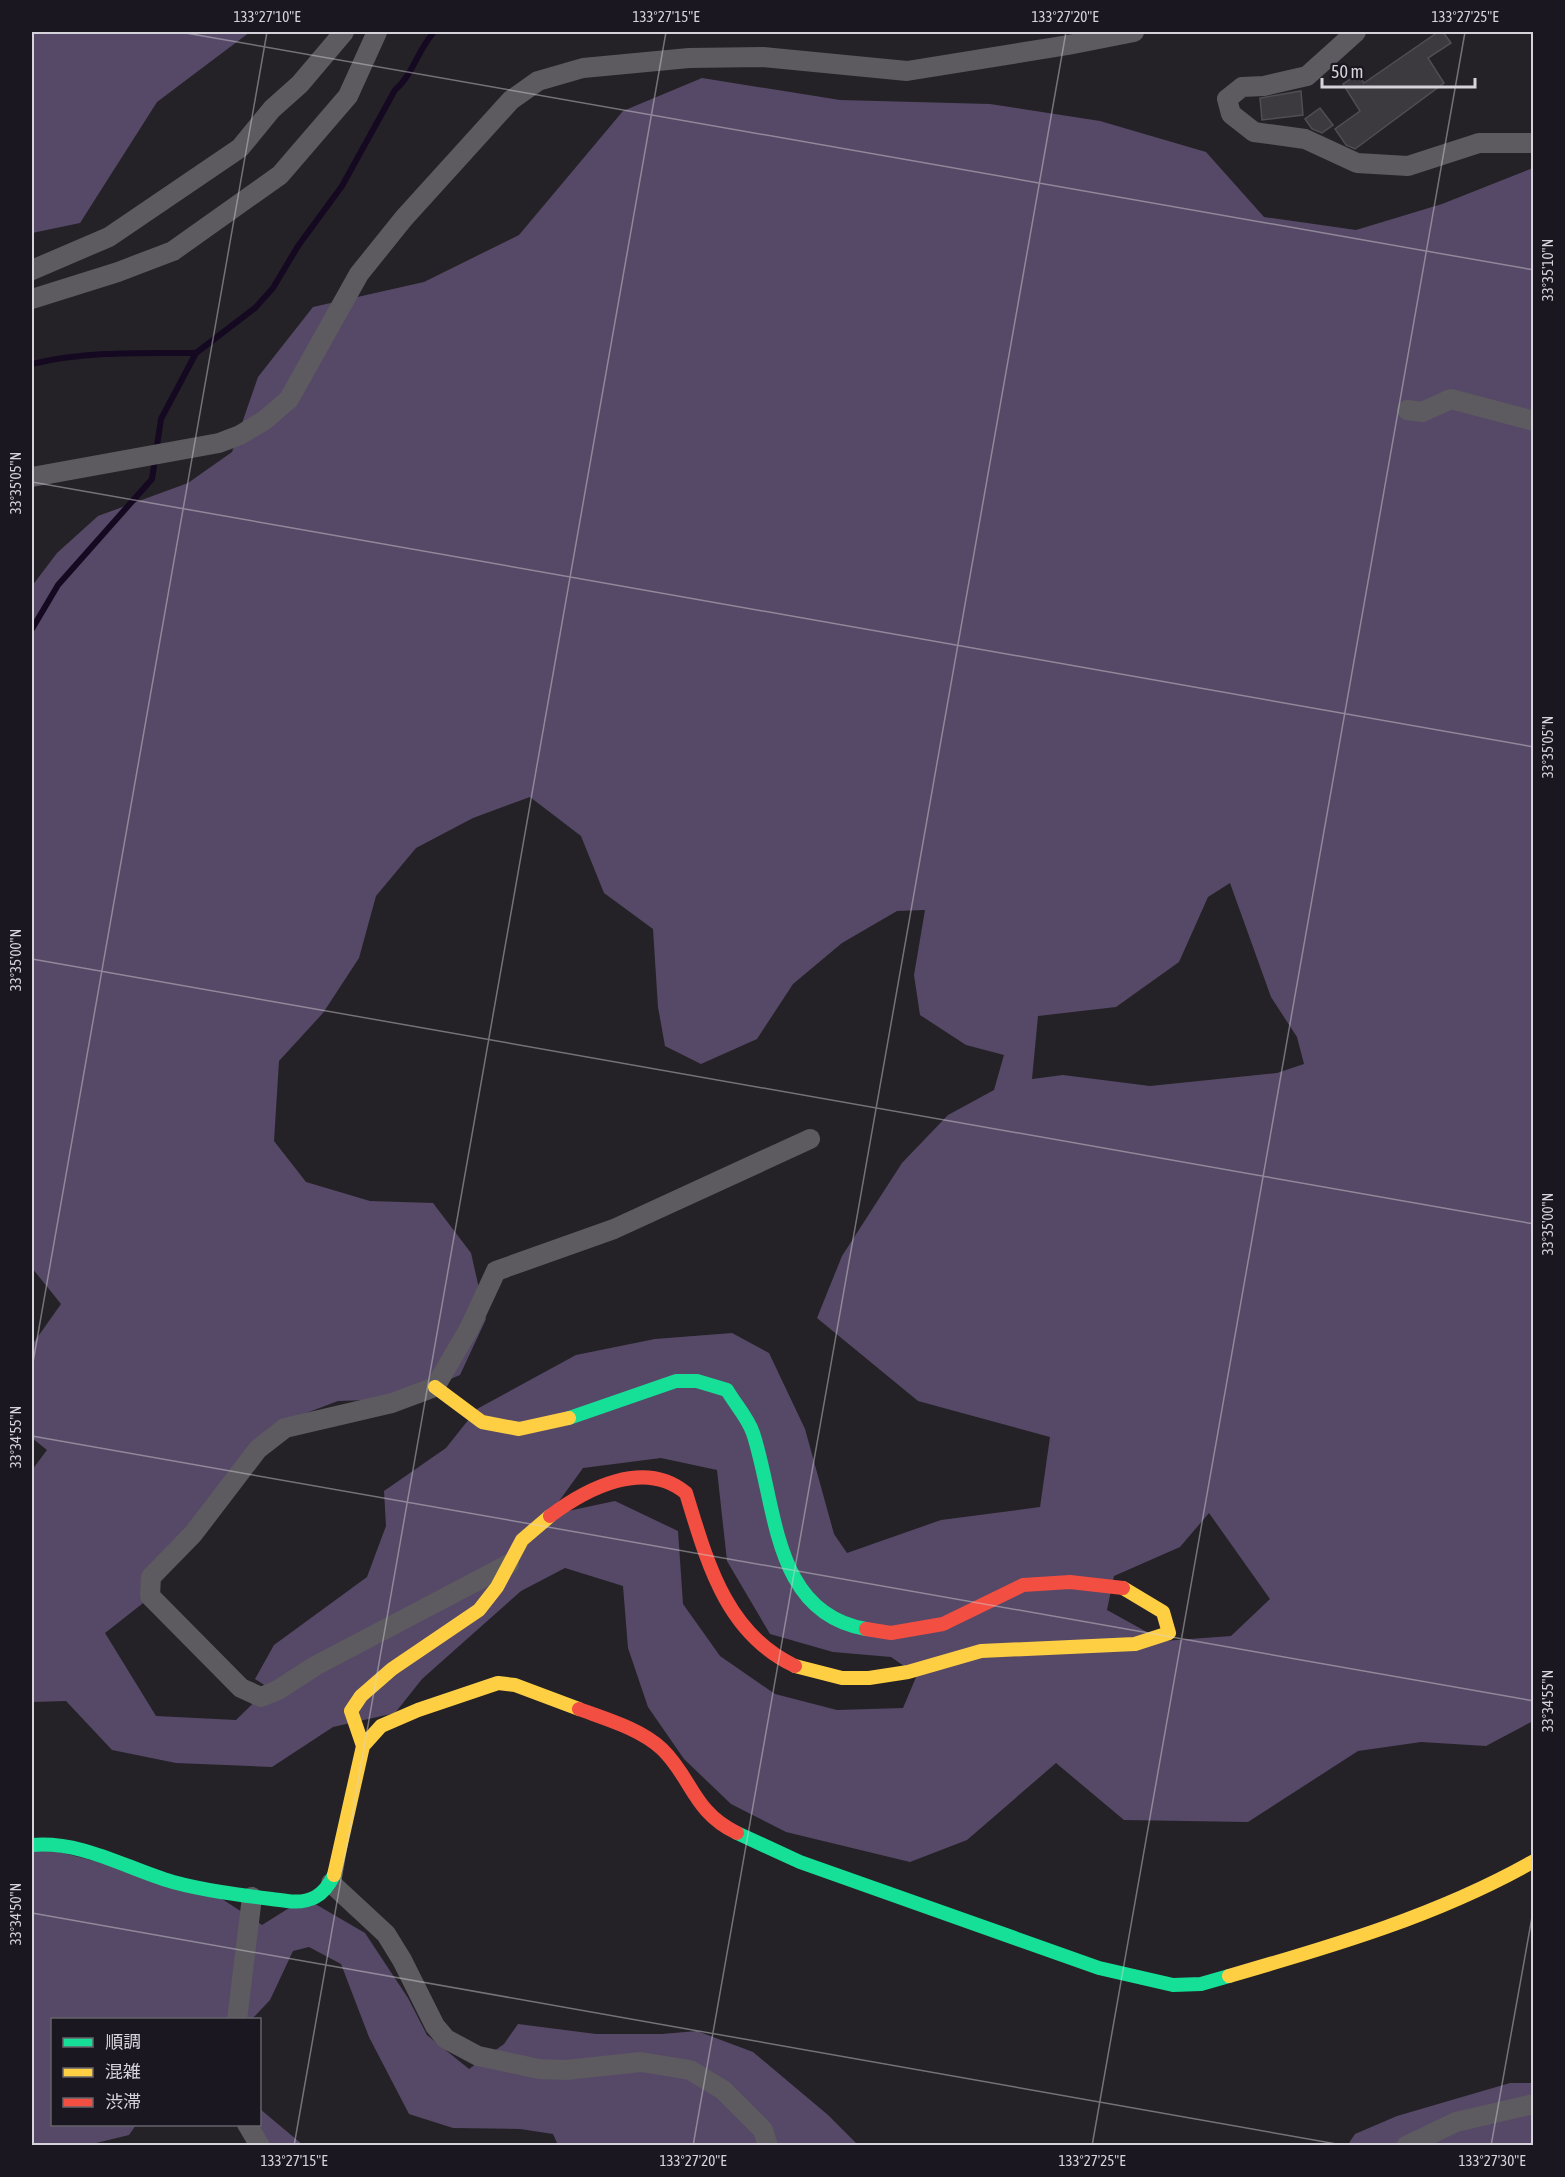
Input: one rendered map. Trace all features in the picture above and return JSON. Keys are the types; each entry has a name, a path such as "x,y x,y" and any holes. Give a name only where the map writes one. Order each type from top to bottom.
{"street":[{"path":"32,270 109,237 240,148 344,32"},
{"path":"32,299 118,272 173,251 280,175 348,96 377,32"},
{"path":"32,477 105,461 219,442 240,435 265,420 289,399 359,274 404,218 511,100 538,81 583,68 689,58 763,57 907,70 1068,45 1134,32"},
{"path":"1356,32 1307,76 1264,86 1242,87 1227,99 1231,114 1254,132 1305,139 1357,164 1408,166 1479,143 1533,142"},
{"path":"1407,410 1422,412 1451,399 1533,421"},
{"path":"509,1564 315,1666 278,1690 261,1697 241,1688 150,1596 151,1577 193,1534 258,1449 285,1428 392,1403 435,1387 469,1329 496,1271 614,1229 810,1139"},
{"path":"363,1746 351,1711 357,1700 380,1679 482,1608 523,1540 532,1530 577,1495 604,1483 634,1476 676,1484 686,1493 719,1590 744,1631 775,1658 823,1676 862,1679 899,1674 977,1651 1022,1647 1137,1644 1169,1633 1164,1612 1127,1588 1070,1582 1023,1585 943,1624 891,1633 850,1626 830,1617 808,1600 788,1569 752,1431 727,1390 698,1381 676,1381 557,1422 519,1429 482,1422 435,1387"},
{"path":"32,1845 45,1843 76,1846 165,1879 252,1897 308,1901 331,1883 335,1873 363,1746 381,1726 418,1710 498,1683 515,1686 596,1715 648,1738 663,1750 707,1814 725,1827 800,1862 1099,1968 1173,1985 1200,1984 1298,1956 1419,1915 1497,1882 1533,1861"},
{"path":"331,1883 386,1934 402,1960 435,2026 446,2039 478,2056 539,2069 566,2070 641,2062 690,2070 723,2090 763,2130 768,2145"},
{"path":"237,2018 252,1897"},
{"path":"1406,2145 1456,2122 1533,2104"},
{"path":"248,2126 260,2145"}],"shaded area":[{"path":"32,32 250,32 157,102 80,223 32,233"},
{"path":"702,78 840,100 990,104 1100,121 1206,152 1264,217 1356,230 1442,204 1533,168 1533,1721 1486,1746 1421,1742 1358,1751 1248,1822 1124,1820 1056,1763 967,1840 910,1862 786,1832 731,1804 684,1759 648,1707 628,1648 623,1586 565,1568 521,1591 422,1679 395,1713 333,1727 272,1767 176,1763 112,1750 66,1701 32,1702 32,1470 47,1450 32,1438 32,1345 61,1304 32,1268 32,586 57,553 98,516 188,483 232,452 258,377 313,307 424,282 519,235 623,111","holes":["530,797 581,836 604,893 653,929 658,1007 665,1046 701,1064 757,1039 793,984 842,943 897,911 925,910 914,975 920,1015 966,1045 1004,1055 994,1090 948,1115 902,1163 842,1256 817,1318 918,1401 1050,1437 1040,1507 941,1520 847,1553 834,1534 805,1429 769,1353 732,1333 655,1339 576,1355 477,1409 446,1448 384,1491 386,1526 367,1577 274,1645 255,1679 269,1688 236,1720 156,1716 105,1633 147,1600 170,1558 277,1424 338,1401 402,1399 460,1375 486,1319 471,1253 433,1203 370,1201 306,1182 274,1141 279,1061 323,1013 359,958 376,896 416,848 473,818","1230,883 1271,997 1297,1037 1304,1064 1277,1073 1150,1086 1063,1075 1032,1079 1038,1016 1116,1007 1179,962 1208,897","661,1458 717,1470 727,1561 770,1634 833,1652 891,1657 917,1675 903,1708 837,1710 775,1694 720,1656 683,1604 678,1531 615,1501 549,1515 583,1468","1209,1513 1270,1599 1231,1636 1163,1641 1107,1610 1114,1576 1180,1547"]},
{"path":"32,1845 208,1890 262,1925 305,1898 365,1933 408,1998 427,2035 469,2069 504,2044 518,2024 596,2034 662,2034 697,2031 753,2052 828,2115 858,2145 558,2145 553,2134 520,2129 453,2128 409,2114 369,2037 341,1964 309,1947 293,1951 270,2000 253,2018 51,2018 51,2126 135,2126 129,2135 88,2145 32,2146"},
{"path":"1510,2083 1533,2083 1533,2145 1347,2146 1355,2134 1397,2116"},
{"path":"261,2110 303,2145 265,2145 250,2126 261,2126"}],"building":[{"path":"1438,32 1443,32 1451,43 1428,58 1444,83 1355,149 1346,145 1335,129 1360,111 1343,84 1358,74 1364,83"},
{"path":"1301,91 1303,115 1262,120 1260,98"},
{"path":"1320,108 1333,125 1322,133 1312,129 1305,119"}],"waterway":[{"path":"32,629 58,585 152,479 161,419 196,353 255,308 273,288 298,246 342,186 395,90 406,77 434,32"},
{"path":"32,364 93,355 196,353"}],"traffic: fast":[{"path":"569,1418 676,1381 697,1381 727,1390 751,1427 783,1552 795,1579 812,1602 835,1619 866,1629"},
{"path":"737,1833 800,1862 1099,1968 1173,1985 1201,1984 1229,1976"},
{"path":"32,1845 51,1845 87,1851 173,1882 295,1902 309,1900 321,1893 334,1875"}],"traffic: slow":[{"path":"435,1387 482,1422 519,1429 569,1418"},
{"path":"334,1875 363,1746 351,1711 361,1696 392,1669 479,1610 497,1587 522,1540 550,1516"},
{"path":"795,1666 842,1678 869,1678 908,1672 981,1651 1135,1644 1169,1633 1163,1612 1123,1588"},
{"path":"363,1746 381,1726 418,1710 498,1683 515,1685 579,1709"},
{"path":"1229,1976 1346,1941 1423,1913 1461,1898 1534,1861"}],"traffic: jam":[{"path":"550,1516 581,1496 616,1481 652,1478 670,1483 686,1493 711,1569 735,1615 751,1635 771,1652 795,1666"},
{"path":"866,1629 891,1633 943,1624 1023,1585 1070,1582 1123,1588"},
{"path":"579,1709 623,1725 654,1742 672,1760 711,1815 722,1825 737,1833"}]}
